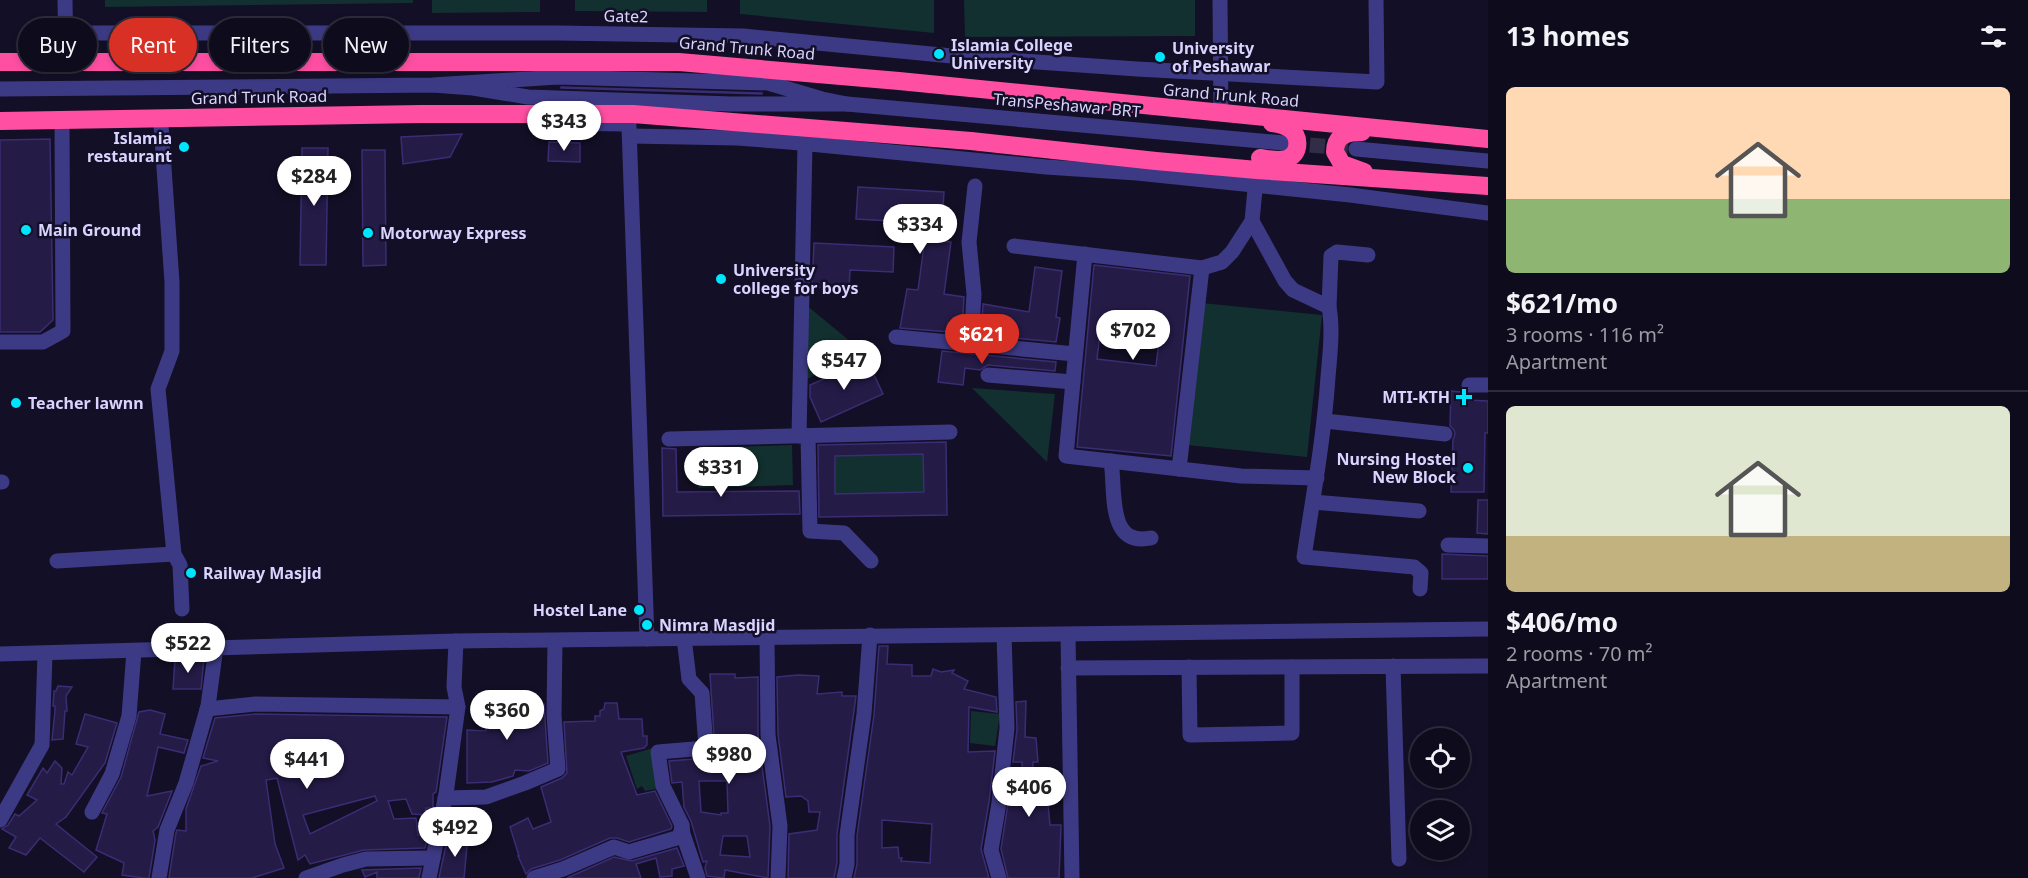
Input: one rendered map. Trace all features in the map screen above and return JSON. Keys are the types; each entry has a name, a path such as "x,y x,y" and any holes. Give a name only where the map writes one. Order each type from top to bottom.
{"highway":[{"name":"Grand Trunk Road","path":"0,62 18,62"},
{"name":"Grand Trunk Road","path":"97,62 679,62 899,81 1488,139"},
{"name":"Grand Trunk Road","path":"0,121 62,123 422,114 629,125 719,119 971,141 1156,161 1256,178 1425,182 1488,186"},
{"path":"1156,161 1180,156 1287,159 1294,153 1298,141 1296,134 1290,128 1224,114"},
{"path":"1397,129 1344,134 1336,142 1335,152 1342,164 1355,170 1386,178 1425,182"}],"street":[{"path":"65,0 66,18"},
{"path":"1220,0 1224,114"},
{"name":"Gate2","path":"97,33 717,35 772,38 963,57 1377,82 1376,0"},
{"name":"TransPeshawar BRT","path":"0,89 433,85 558,76 768,83 847,104"},
{"name":"TransPeshawar BRT","path":"433,85 473,88 528,97 731,104 847,104 1284,143"},
{"path":"0,126 62,123 161,125 352,120 629,125 736,138 1046,167 1160,176 1256,178 1350,195 1488,213"},
{"path":"0,342 43,342 63,331 62,123"},
{"path":"161,125 172,282 172,351 158,389 174,554 180,565 182,609"},
{"path":"629,125 647,639"},
{"path":"805,144 804,436 810,531 844,533 871,561"},
{"path":"1356,150 1488,161"},
{"path":"1014,246 1202,268 1222,262 1232,252 1252,221 1256,178"},
{"path":"971,345 974,294 969,242 975,186"},
{"path":"1252,221 1285,282 1293,290 1329,307"},
{"path":"1368,255 1338,252 1331,256 1330,347 1325,421 1304,557 1414,567 1421,573 1420,589"},
{"path":"1085,254 1066,456 1241,476 1317,477"},
{"path":"1179,469 1202,268"},
{"path":"896,337 1075,354"},
{"path":"988,375 1073,382"},
{"path":"1469,385 1488,385"},
{"path":"1325,421 1445,434"},
{"path":"669,439 950,432"},
{"path":"1111,461 1116,513 1121,528 1133,538 1139,540 1151,538"},
{"path":"1313,502 1419,511"},
{"path":"1448,544 1488,546"},
{"path":"57,561 174,554"},
{"path":"0,654 456,641 1488,629"},
{"path":"1068,634 1072,878"},
{"path":"844,878 847,864 847,835 864,714 870,635"},
{"path":"999,878 991,850 999,803 1007,728 1004,635"},
{"path":"767,636 768,735 780,826 778,878"},
{"path":"684,638 689,679 702,693 706,748 658,752 663,786 682,825 698,878"},
{"path":"446,798 486,797 558,769 554,715 555,640"},
{"path":"429,878 446,798 458,707 454,687 456,641"},
{"path":"159,878 167,830 186,783 207,709 216,647"},
{"path":"92,812 112,774 129,716 134,651"},
{"path":"0,820 42,745 45,654"},
{"path":"1393,666 1399,860"},
{"path":"1068,668 1488,666"},
{"path":"1189,667 1190,735 1292,733 1292,667"},
{"path":"207,709 256,704 458,707"},
{"path":"534,878 614,848 629,852 680,837 682,825"},
{"path":"306,878 366,860 433,858"}],"green space":[{"path":"105,0 413,0 413,3 105,7"},
{"path":"432,0 540,0 540,12 432,13"},
{"path":"575,0 707,0 707,12 575,11"},
{"path":"740,0 934,0 934,33 740,14"},
{"path":"964,0 1195,0 1195,36 965,37"},
{"path":"1202,303 1322,315 1307,457 1187,445"},
{"path":"805,304 863,352 805,380"},
{"path":"972,388 1055,394 1047,462"},
{"path":"792,445 793,485 698,488 697,448"},
{"path":"923,454 924,492 835,494 835,456"},
{"path":"971,711 1000,714 995,746 970,743"},
{"path":"653,748 661,788 645,791 642,786 637,789 626,756"}],"building":[{"path":"561,88 762,93 762,94"},
{"path":"462,134 450,157 403,164 401,137"},
{"name":"Main Ground","path":"50,139 53,320 40,332 0,332 0,140"},
{"path":"549,142 580,143 580,162 548,161"},
{"path":"302,148 328,148 326,265 300,265"},
{"path":"362,150 385,150 386,265 363,266"},
{"path":"858,187 944,192 941,241 951,242 944,294 964,297 962,333 900,328 907,289 918,290 927,223 856,219"},
{"path":"814,243 894,247 893,272 850,270 849,289 812,287"},
{"path":"1094,265 1190,276 1171,456 1077,447","holes":["1102,317 1161,324 1156,366 1097,359"]},
{"path":"1035,267 1062,271 1056,317 1060,318 1056,342 981,335 983,304 1029,312"},
{"path":"942,351 1056,362 1055,371 988,365 980,370 965,368 963,385 938,382"},
{"path":"867,360 883,394 821,422 810,397 810,385"},
{"path":"1451,391 1468,395 1468,400 1488,401 1484,492 1451,492 1455,434 1450,426"},
{"path":"946,442 947,515 819,517 818,445","holes":["923,454 924,492 835,494 835,456"]},
{"path":"662,448 676,449 677,492 799,491 800,514 663,516"},
{"path":"1478,500 1488,500 1488,534 1477,533"},
{"path":"1442,554 1488,556 1488,579 1442,579"},
{"path":"879,646 888,646 887,664 912,665 912,676 931,676 933,669 941,672 954,670 952,673 968,681 964,689 996,697 997,712 969,707 968,752 995,751 981,849 989,878 854,878 857,864 857,836 874,715","holes":["882,820 932,824 930,863 901,861 898,847 882,848"]},
{"path":"204,658 201,689 173,689 175,659"},
{"path":"710,674 735,674 735,678 758,677 758,736 770,826 768,878 725,870 724,878 707,876 705,868 707,861 703,862 691,821 684,807 682,782 672,783 669,761 707,758 715,752","holes":["699,781 727,781 728,813 721,813 721,815 701,812","723,836 747,836 750,857 720,855"]},
{"path":"819,676 817,694 842,692 842,696 856,696 837,834 837,863 834,878 788,878 789,834 817,830 820,812 809,812 808,801 801,796 786,797 778,734 777,677"},
{"path":"58,686 72,687 66,696 67,711 65,711 63,739 52,740 55,711 54,691"},
{"path":"514,693 523,694 523,703 544,704 548,763 529,771 515,770 513,776 492,782 467,783 467,730 486,731 487,700 503,700 503,696 514,696"},
{"path":"1026,701 1025,737 1036,738 1038,762 1033,762 1033,795 1047,793 1050,825 1061,825 1059,878 1008,878 1001,849 1011,784 1023,782 1022,762 1013,762 1017,729 1016,702"},
{"path":"605,703 617,703 619,719 642,719 643,736 647,736 647,745 644,748 621,752 637,795 655,791 672,826 671,829 629,842 610,838 560,860 531,869 526,874 510,827 528,818 533,829 551,822 541,787 562,778 567,773 564,722 595,721 595,716 600,716"},
{"path":"150,710 165,714 160,734 188,740 184,753 158,747 147,796 172,791 158,827 153,831 155,840 149,878 144,878 122,875 124,863 96,850 107,814 102,813 121,777 139,712"},
{"path":"85,714 117,723 105,763 66,817 56,824 97,857 84,872 40,838 26,855 9,848 16,837 2,829 8,825 15,814 19,816 37,800 27,795 43,768 47,773 55,761 62,768 61,784 64,784 68,772 72,775 88,747 76,744"},
{"path":"256,714 447,717 436,792 433,794 433,808 426,808 426,815 412,814 406,799 388,801 394,819 416,818 418,835 428,836 425,848 364,850 310,864 305,855 298,860 277,778 266,780 275,844 284,868 252,878 169,878 176,833 177,830 186,831 186,809 201,766 218,761 203,758 215,718","holes":["375,796 377,801 310,834 303,815"]},
{"path":"448,835 468,836 464,878 439,878"},
{"path":"677,848 684,866 672,869 672,876 660,877 656,858 636,864 641,878 567,878 614,857 632,861"},
{"path":"421,868 419,878 377,878 377,872 365,877 362,870"}],"tunnel":[{"path":"1287,143 1356,149"}],"place":[{"name":"Islamia College University","path":"939,54"},
{"name":"University of Peshawar","path":"1160,57"},
{"name":"Islamia restaurant","path":"184,147"},
{"name":"Main Ground","path":"26,230"},
{"name":"Motorway Express","path":"368,233"},
{"name":"University college for boys","path":"721,279"},
{"name":"MTI-KTH","path":"1464,397"},
{"name":"Teacher lawnn","path":"16,403"},
{"name":"Nursing Hostel New Block","path":"1468,468"},
{"name":"Railway Masjid","path":"191,573"},
{"name":"Hostel Lane","path":"639,610"},
{"name":"Nimra Masdjid","path":"647,625"}]}
